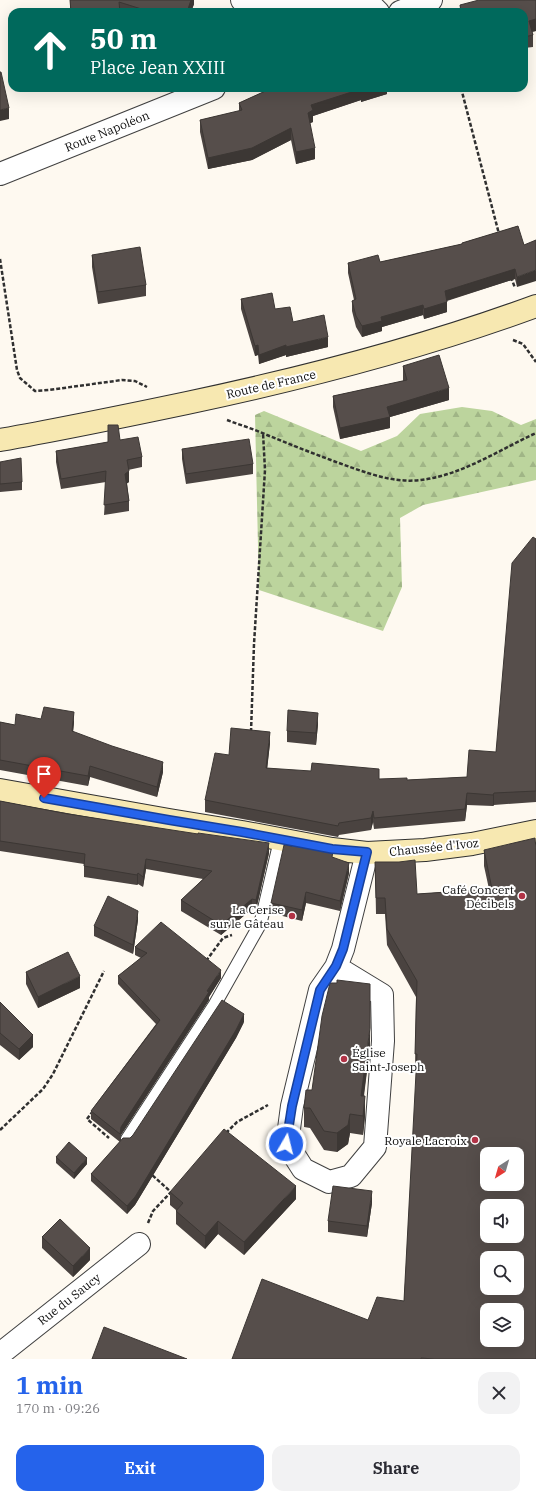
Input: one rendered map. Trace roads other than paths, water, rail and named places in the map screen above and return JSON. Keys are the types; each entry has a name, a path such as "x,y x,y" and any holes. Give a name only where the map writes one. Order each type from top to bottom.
{"main road":[{"name":"Route de France","path":"0,440 160,409 300,378 445,337 529,309"},
{"name":"Chaussée d'Ivoz","path":"0,790 332,849 367,852 425,850 472,844 536,831"}],"street":[{"path":"242,0 270,7 374,8"},
{"path":"410,8 431,0"},
{"name":"Route Napoléon","path":"0,174 204,92"},
{"path":"336,966 382,995 383,1041 375,1147 352,1176 329,1182 303,1169 286,1144 292,1106 320,990 336,966 343,949 367,852"},
{"name":"Rue du Saucy","path":"0,1354 139,1244"}],"lane":[{"path":"127,1139 215,1004 259,926 280,840"}],"place":[{"name":"Café Concert Décibels","path":"522,896"},
{"name":"La Cerise sur le Gâteau","path":"292,916"},
{"name":"Église Saint-Joseph","path":"344,1059"},
{"name":"Royale Lacroix","path":"475,1140"}]}
